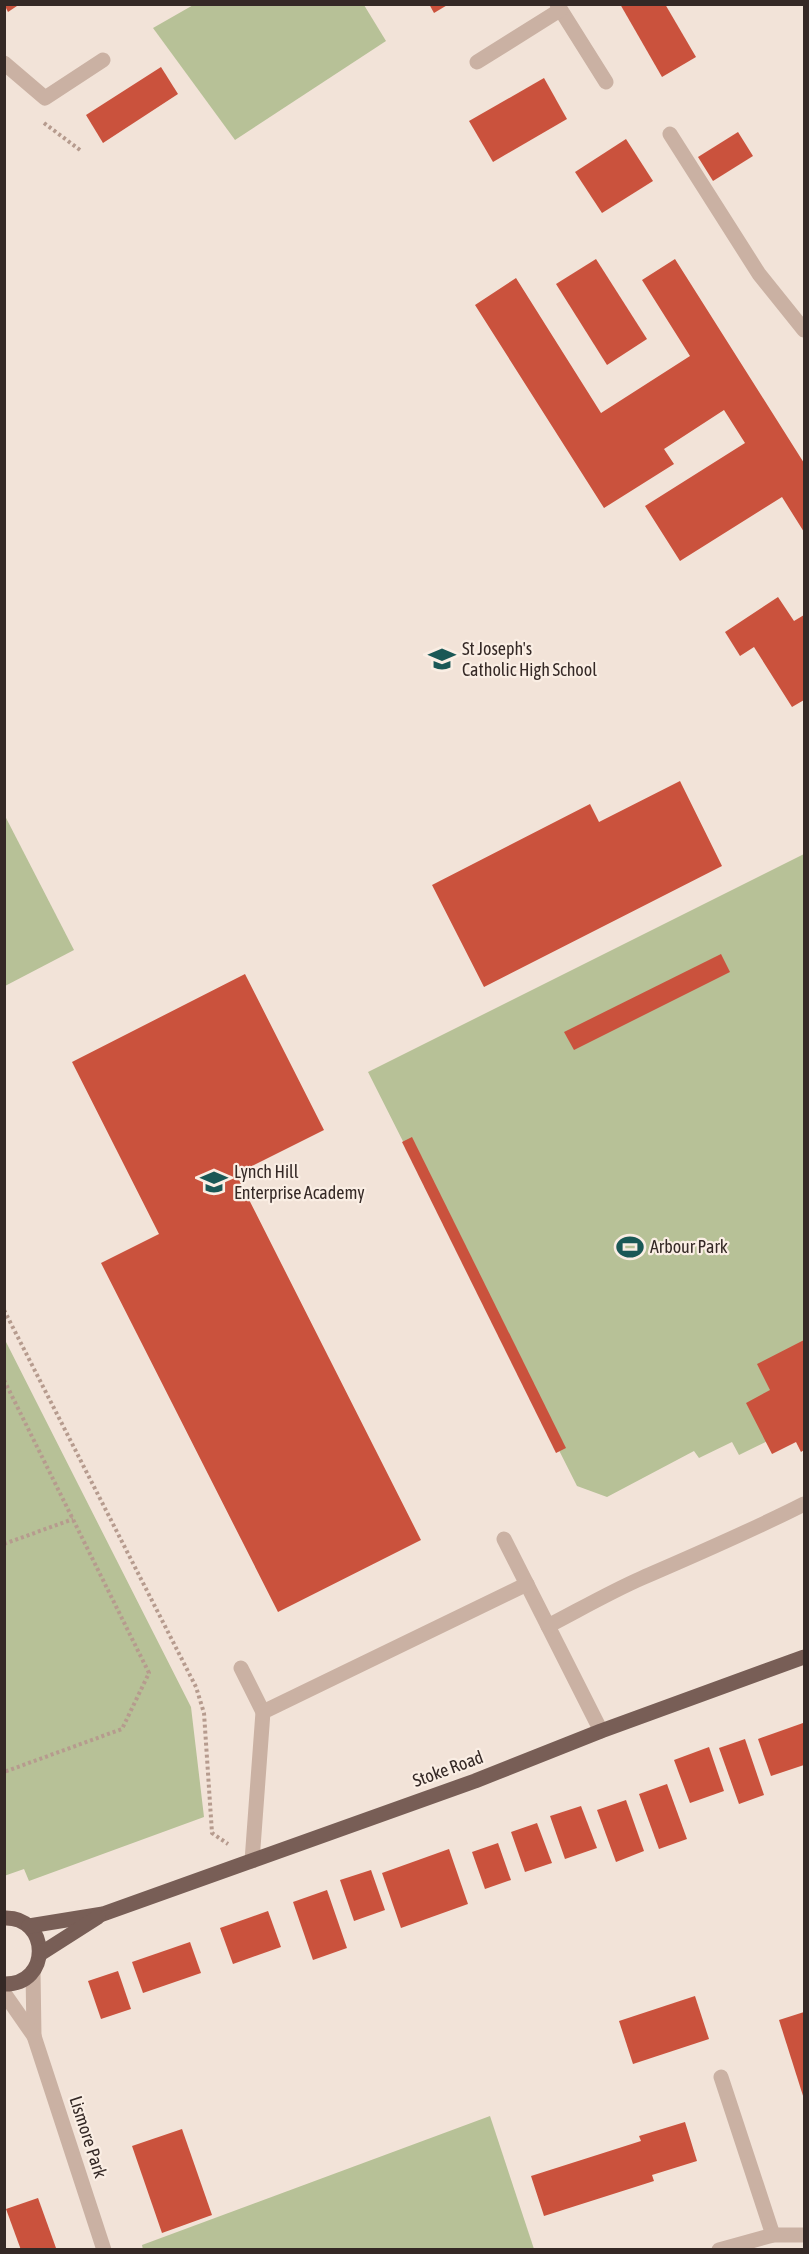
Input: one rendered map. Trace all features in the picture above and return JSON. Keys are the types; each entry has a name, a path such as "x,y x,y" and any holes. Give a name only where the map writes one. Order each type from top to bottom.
{"main road":[{"name":"Stoke Road","path":"29,1926 103,1914 474,1781 601,1731 804,1657"},
{"name":"Stoke Road","path":"40,1954 103,1914"},
{"path":"4,1918 20,1920 29,1926 36,1934 40,1954 33,1971 27,1978 17,1983 4,1984"}],"street":[{"path":"477,62 558,7 606,82"},
{"path":"4,63 45,98 103,60"},
{"path":"670,134 759,274 804,330"},
{"path":"548,1626 641,1578 666,1569 723,1541 738,1537 804,1504"},
{"path":"504,1539 601,1731"},
{"path":"262,1712 527,1584"},
{"path":"240,1668 262,1712 252,1861"},
{"name":"Lismore Park","path":"33,1971 34,2036"},
{"name":"Lismore Park","path":"4,1993 34,2036 104,2250"},
{"path":"721,2077 773,2235"},
{"path":"719,2250 773,2235 804,2235"}],"path":[{"path":"4,1310 196,1687 204,1713 212,1833 252,1861"},
{"path":"4,1380 149,1673 122,1729 4,1772"},
{"path":"4,1544 73,1519"}],"green space":[{"path":"195,4 364,5 386,41 235,140 153,28"},
{"path":"4,814 74,950 5,986 4,986"},
{"name":"Arbour Park","path":"804,854 804,1423 739,1455 732,1442 699,1458 694,1451 607,1497 577,1486 368,1072"},
{"path":"4,1338 191,1707 204,1817 29,1881 24,1869 4,1876"},
{"path":"490,2116 534,2249 143,2250 142,2245"}],"building":[{"path":"4,4 20,4 8,12"},
{"path":"429,4 449,4 434,13"},
{"path":"620,4 665,4 696,57 662,77"},
{"path":"161,67 178,94 103,143 86,115"},
{"path":"544,78 567,119 493,162 469,121"},
{"path":"738,132 753,156 713,181 698,157"},
{"path":"626,139 653,181 602,213 575,172"},
{"path":"596,259 647,339 607,365 556,284"},
{"path":"675,259 804,463 804,532 782,497 680,561 645,506 745,443 724,410 664,449 674,464 604,508 475,305 516,278 601,413 690,356 642,280"},
{"path":"778,597 794,621 804,615 804,700 792,707 754,647 740,656 725,632"},
{"path":"680,781 722,866 484,987 432,885 590,804 599,822"},
{"path":"721,954 730,972 574,1050 564,1032"},
{"path":"245,974 324,1130 236,1174 421,1540 278,1612 101,1263 159,1234 72,1062"},
{"path":"412,1137 566,1448 556,1453 402,1142"},
{"path":"804,1340 804,1450 801,1452 796,1442 772,1454 746,1403 770,1390 757,1364"},
{"path":"803,1723 804,1765 771,1776 758,1739"},
{"path":"745,1739 764,1795 739,1804 719,1748"},
{"path":"709,1747 724,1791 690,1803 674,1760"},
{"path":"667,1784 687,1839 659,1849 639,1794"},
{"path":"626,1800 644,1851 616,1862 597,1810"},
{"path":"581,1806 597,1848 565,1859 550,1816"},
{"path":"537,1823 552,1863 525,1872 511,1832"},
{"path":"498,1843 511,1880 485,1889 472,1852"},
{"path":"449,1849 468,1904 401,1928 382,1873"},
{"path":"371,1870 385,1910 354,1921 340,1880"},
{"path":"327,1890 347,1948 313,1960 293,1902"},
{"path":"268,1911 281,1947 233,1964 220,1928"},
{"path":"190,1942 201,1973 143,1993 132,1962"},
{"path":"118,1971 131,2009 101,2019 88,1981"},
{"path":"695,1996 709,2039 633,2064 619,2021"},
{"path":"804,2012 804,2099 779,2020"},
{"path":"685,2122 697,2161 652,2175 654,2181 544,2216 531,2176 641,2141 639,2136"},
{"path":"182,2129 212,2215 162,2233 132,2146"},
{"path":"38,2198 56,2248 21,2250 6,2209"}],"place":[{"name":"St Joseph's Catholic High School","path":"442,659"},
{"name":"Lynch Hill Enterprise Academy","path":"214,1182"},
{"name":"Arbour Park","path":"630,1247"}]}
